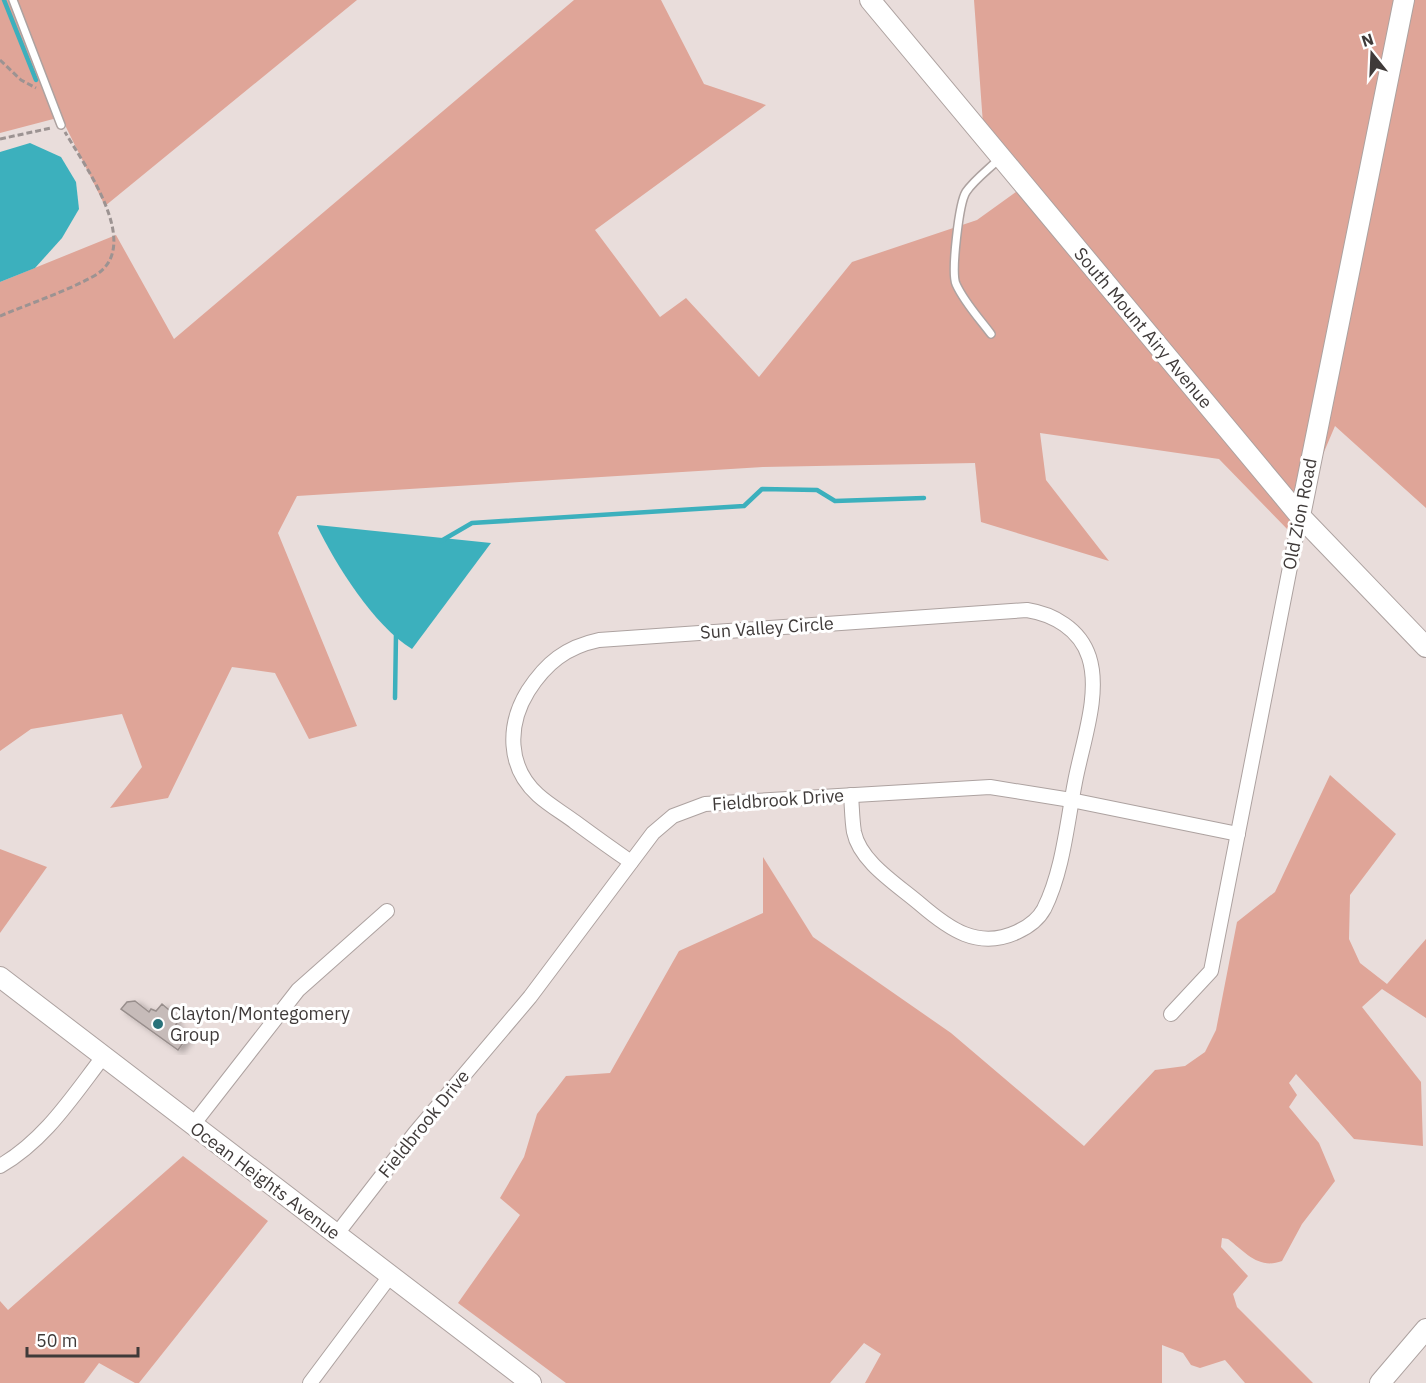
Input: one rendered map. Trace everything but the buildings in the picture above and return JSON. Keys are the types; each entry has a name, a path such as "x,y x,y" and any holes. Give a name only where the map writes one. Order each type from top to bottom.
{"street":[{"name":"South Mount Airy Avenue","path":"870,0 1299,516 1426,647"},
{"name":"Old Zion Road","path":"1171,1014 1211,971 1299,516 1404,0"},
{"name":"Sun Valley Circle","path":"631,862 538,795 524,778 514,756 512,738 514,719 539,674 565,651 580,644 599,640 1006,611 1046,613 1066,626 1081,642 1092,669 1090,703 1055,878 1043,912 1032,924 1003,938 988,939 973,938 946,927 866,855 854,832 851,795"},
{"name":"Fieldbrook Drive","path":"336,1235 415,1133 530,997 659,827 673,816 697,806 990,787 1071,800 1238,834"},
{"path":"192,1125 298,990 387,911"},
{"name":"Ocean Heights Avenue","path":"0,977 531,1383"},
{"path":"0,1166 22,1154 42,1136 103,1057"},
{"path":"310,1383 390,1276"},
{"path":"1380,1383 1426,1329"}],"lane":[{"path":"13,0 61,125"},
{"path":"991,334 955,282 953,265 958,246 960,203 967,191 1001,157"}],"path":[{"path":"0,60 26,83 51,94"},
{"path":"0,139 61,125 103,198 114,234 112,255 95,275 0,316"}],"shaded area":[{"path":"0,0 357,0 105,206 61,117 0,133"},
{"path":"574,0 661,0 704,84 766,105 595,230 660,317 686,298 759,377 852,262 977,220 1027,184 984,138 974,0 1426,0 1426,508 1335,426 1290,532 1219,459 1040,433 1046,480 1109,561 981,522 975,463 763,467 297,496 278,533 357,726 309,739 275,673 232,667 168,798 110,808 142,767 122,714 31,729 0,751 0,282 116,235 174,339"},
{"path":"1330,775 1396,834 1350,895 1349,939 1360,963 1387,984 1426,939 1426,1018 1382,989 1362,1007 1421,1082 1423,1146 1354,1139 1296,1074 1289,1083 1297,1095 1289,1107 1319,1143 1335,1181 1302,1224 1282,1261 1266,1263 1259,1261 1246,1254 1228,1239 1222,1238 1221,1247 1248,1276 1233,1294 1237,1307 1313,1383 1245,1383 1225,1360 1200,1368 1191,1365 1183,1353 1162,1345 1162,1383 865,1383 881,1354 864,1343 830,1383 566,1383 458,1303 520,1215 500,1198 524,1157 537,1114 566,1076 610,1073 679,951 763,913 763,857 813,937 951,1033 1084,1146 1155,1070 1185,1066 1205,1052 1216,1030 1237,922 1275,892"},
{"path":"0,849 47,867 0,933"},
{"path":"183,1156 268,1221 139,1383 99,1363 84,1383 0,1383 0,1301 8,1310"}],"water":[{"path":"30,143 61,157 76,182 79,209 62,238 35,268 0,282 0,152"},
{"path":"317,526 491,543 412,649 384,626 357,594"}],"waterway":[{"path":"4,0 36,80"},
{"path":"441,541 472,523 744,506 762,489 817,490 835,501 924,498"},
{"path":"395,698 396,634"}],"place":[{"name":"Clayton/Montegomery Group","path":"158,1024"}]}
